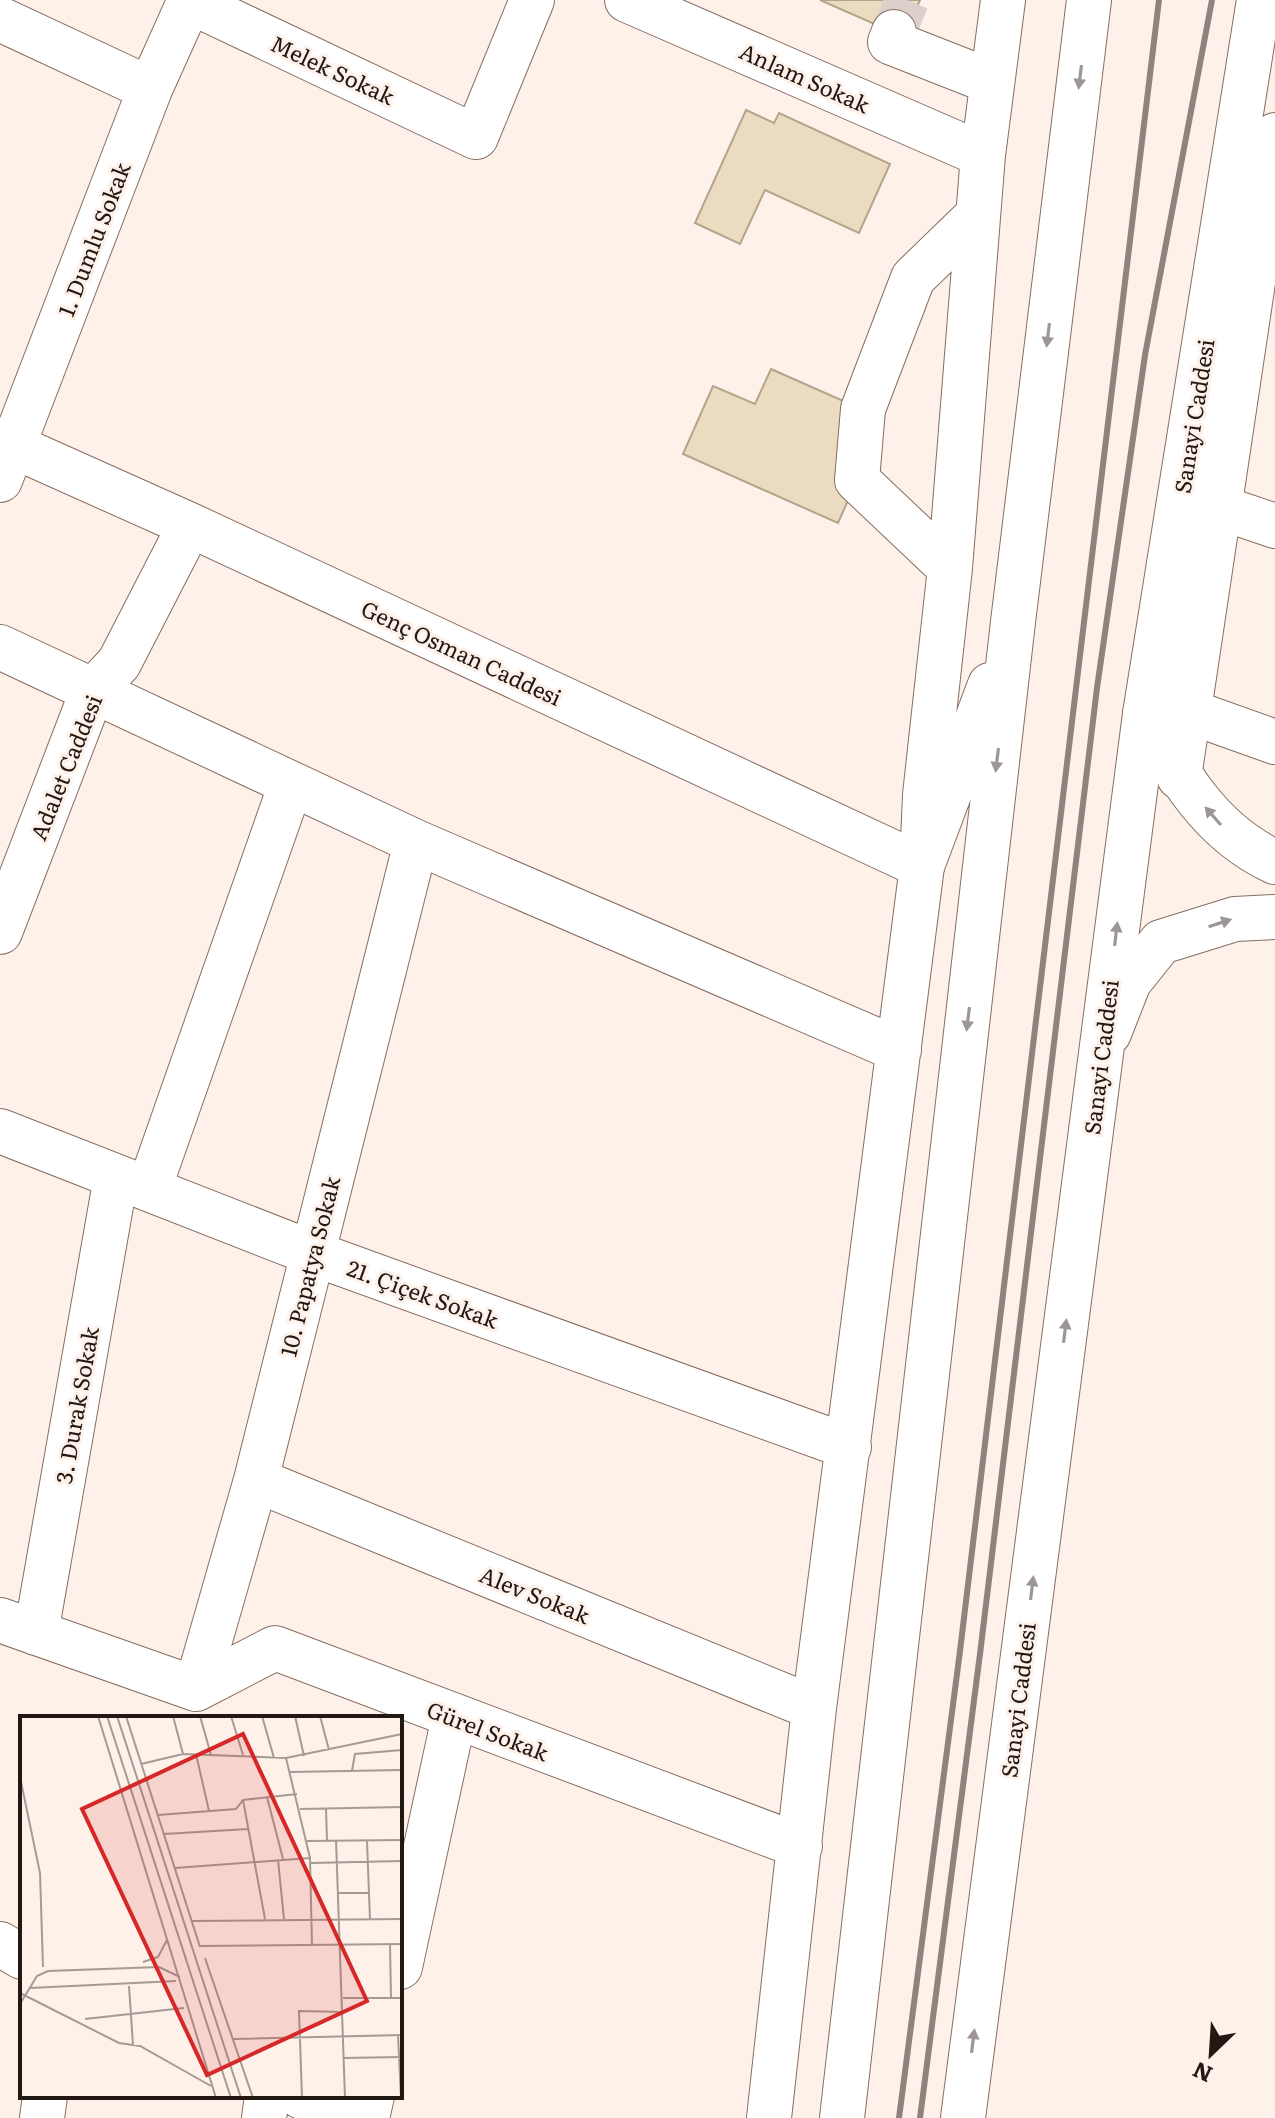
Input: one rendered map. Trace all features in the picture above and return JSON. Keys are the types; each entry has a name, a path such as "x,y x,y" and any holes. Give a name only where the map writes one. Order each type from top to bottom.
{"main road":[{"name":"Melek Sokak","path":"190,1 476,137 532,0"},
{"name":"Anlam Sokak","path":"627,0 983,155"},
{"path":"769,2118 814,1708 922,866 925,795 950,568 983,155 1003,0"},
{"path":"842,2118 1013,622 1089,0"},
{"name":"Sanayi Caddesi","path":"963,2118 1145,714 1259,0"},
{"name":"1. Dumlu Sokak","path":"4,455 150,89 190,1"},
{"path":"0,19 150,89"},
{"path":"894,32 890,42 992,82"},
{"path":"1179,777 1275,135"},
{"path":"950,568 857,480 858,466 863,409 913,278 978,215"},
{"name":"Genç Osman Caddesi","path":"4,455 190,525 922,866"},
{"path":"1219,507 1275,526"},
{"name":"Adalet Caddesi","path":"0,932 92,692 119,663 190,525"},
{"path":"922,866 1013,622"},
{"path":"0,647 416,842 899,1050"},
{"path":"1188,711 1275,742"},
{"path":"1145,714 1179,777 1220,826 1258,854 1275,862"},
{"name":"3. Durak Sokak","path":"18,1627 132,1183 291,784"},
{"name":"10. Papatya Sokak","path":"196,1689 256,1480 416,842"},
{"path":"1101,1054 1129,982 1161,942 1235,919 1275,917"},
{"name":"21. Çiçek Sokak","path":"0,1131 312,1253 849,1447"},
{"name":"Alev Sokak","path":"256,1480 814,1708"},
{"path":"18,1627 196,1689"},
{"name":"Gürel Sokak","path":"196,1689 275,1648 800,1846"},
{"path":"402,1958 454,1717"},
{"path":"0,1944 20,1956"},
{"path":"42,2118 45,2098"},
{"path":"264,2118 267,2098"},
{"path":"304,2098 344,2118"},
{"path":"367,2118 372,2098"}],"building":[{"path":"820,0 920,0 904,37"},
{"path":"746,110 774,123 779,113 890,164 859,233 765,190 740,244 695,223"},
{"path":"771,369 884,419 838,523 683,454 713,386 755,404"}],"tunnel":[{"path":"894,32 907,0"}],"railway":[{"path":"899,2118 960,1651 1159,0"},
{"path":"920,2118 980,1654 1097,688 1145,355 1212,0"}]}
